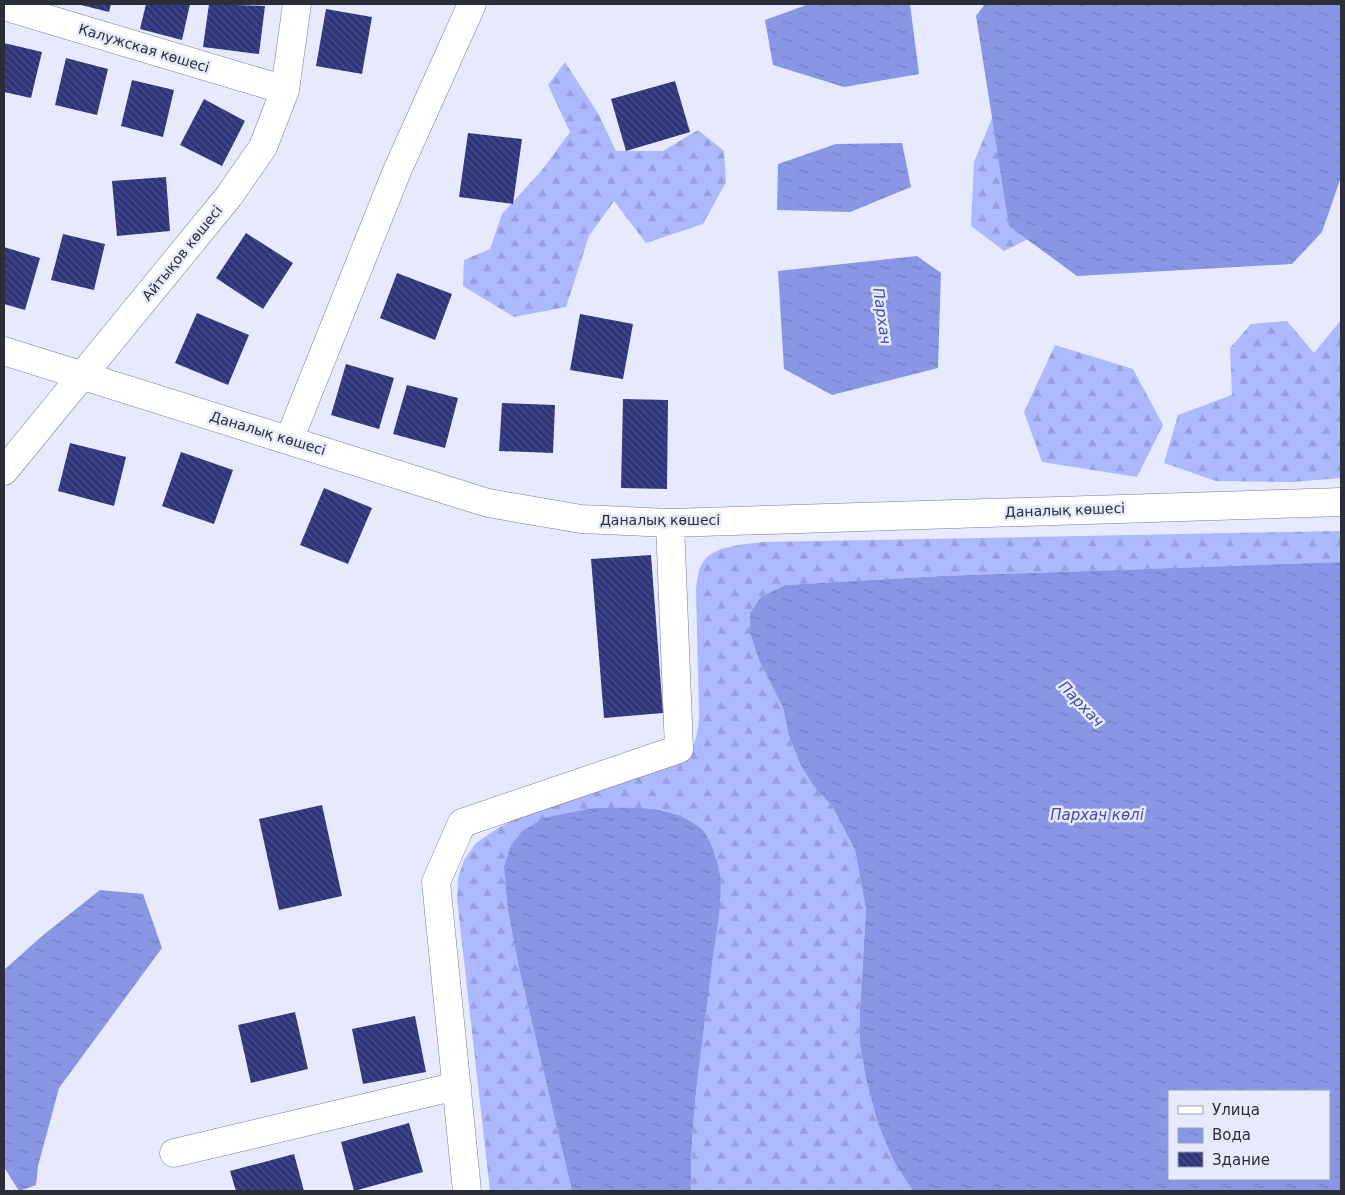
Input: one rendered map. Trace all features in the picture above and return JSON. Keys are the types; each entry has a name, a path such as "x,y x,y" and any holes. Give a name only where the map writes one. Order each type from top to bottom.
{"street":[{"name":"Айтықов көшесі","path":"4,471 230,196 263,147 285,90 297,4"},
{"path":"289,440 398,171 472,4"},
{"name":"Калужская көшесі","path":"4,6 285,90"},
{"name":"Даналық көшесі","path":"4,351 488,504 581,519 670,522 1341,502"},
{"path":"467,1191 436,882 462,823 679,749 670,522"},
{"path":"174,1153 456,1086"}],"green space":[{"path":"565,62 599,115 616,151 663,151 698,130 724,151 726,182 703,224 646,243 614,201 589,236 566,307 514,317 463,286 464,260 490,249 502,214 542,170 570,132 548,85"},
{"path":"997,106 1053,227 1004,251 971,226 974,162"},
{"path":"1341,320 1341,478 1292,482 1216,481 1164,463 1178,415 1232,395 1230,348 1251,324 1287,321 1314,353"},
{"path":"1055,345 1133,369 1163,425 1137,477 1042,462 1024,412"},
{"path":"1341,531 1341,562 941,576 785,585 761,597 750,613 750,633 759,660 783,708 789,736 800,764 813,785 832,806 855,850 866,909 860,1010 867,1083 878,1124 894,1162 913,1191 691,1191 694,1112 713,955 720,876 508,910 518,964 572,1191 490,1191 457,899 458,878 464,860 476,843 498,828 521,816 683,760 691,750 698,728 696,588 701,566 711,554 734,546 765,542"}],"water":[{"path":"809,4 910,4 919,74 844,87 773,65 765,20"},
{"path":"985,4 1341,4 1341,177 1322,232 1292,264 1077,276 1009,226 976,16"},
{"path":"902,143 911,187 850,212 777,210 778,164 836,144"},
{"name":"Пархач","path":"917,256 941,273 938,368 832,395 784,369 778,271"},
{"name":"Пархач көлі","path":"1341,562 1341,1191 913,1191 894,1162 878,1124 867,1083 860,1044 860,1010 866,909 855,850 832,806 813,785 800,764 789,736 783,708 759,660 750,633 750,613 761,597 785,585 941,576"},
{"path":"594,808 649,809 675,814 703,831 713,849 717,863 721,886 697,1082 692,1136 691,1191 572,1191 518,964 508,910 504,867 510,848 522,831 544,818"},
{"path":"100,890 143,894 162,948 59,1088 38,1166 36,1185 19,1191 4,1167 4,970 42,936"}],"building":[{"path":"77,4 111,4 109,12"},
{"path":"146,4 190,4 182,40 140,29"},
{"path":"209,4 265,6 259,54 203,47"},
{"path":"326,9 372,17 362,74 316,66"},
{"path":"4,43 42,52 31,98 4,92"},
{"path":"66,58 108,69 97,115 55,105"},
{"path":"132,80 174,90 163,137 121,126"},
{"path":"675,81 690,132 626,151 611,99"},
{"path":"204,99 245,121 222,166 180,145"},
{"path":"468,133 522,139 513,204 459,197"},
{"path":"166,177 170,231 117,236 112,181"},
{"path":"246,233 293,263 263,309 216,278"},
{"path":"63,234 105,244 94,290 51,280"},
{"path":"4,247 40,258 25,310 4,304"},
{"path":"397,273 452,294 435,340 380,318"},
{"path":"197,313 249,335 228,385 175,363"},
{"path":"580,314 633,324 623,379 570,370"},
{"path":"346,364 394,378 379,429 331,415"},
{"path":"407,385 458,398 445,448 393,434"},
{"path":"623,399 668,400 667,489 621,488"},
{"path":"502,403 555,405 553,453 499,451"},
{"path":"70,443 126,457 114,506 58,491"},
{"path":"181,452 233,470 214,524 162,506"},
{"path":"324,488 372,508 348,564 300,545"},
{"path":"651,555 663,713 604,718 591,559"},
{"path":"322,805 342,896 279,910 259,819"},
{"path":"295,1012 308,1069 251,1083 238,1025"},
{"path":"415,1016 426,1072 363,1084 352,1029"},
{"path":"409,1123 423,1172 354,1191 341,1142"},
{"path":"294,1154 304,1191 236,1191 230,1171"}]}
